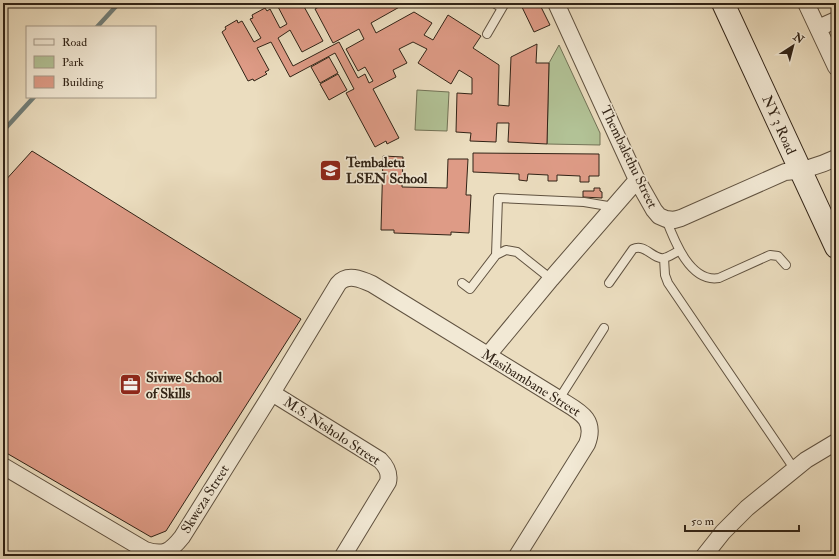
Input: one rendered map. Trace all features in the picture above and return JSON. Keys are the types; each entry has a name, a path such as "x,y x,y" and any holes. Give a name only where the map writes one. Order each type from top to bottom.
{"street":[{"name":"Thembalethu Street","path":"556,3 638,180 654,210 659,216 674,220 681,218 781,174 800,171 836,158"},
{"name":"NY 3 Road","path":"723,3 836,247"},
{"path":"806,3 836,66"},
{"path":"818,28 836,20"},
{"path":"488,356 551,279 638,180"},
{"name":"Masibambane Street","path":"338,284 340,281 348,278 359,278 372,284 579,411 586,418 590,426 590,434 587,444 517,556"},
{"name":"Skweza Street","path":"3,466 145,550 156,553 166,552 175,546 182,537 338,284"},
{"name":"M.S. Ntsholo Street","path":"272,393 380,460 385,465 388,472 388,482 343,556"},
{"path":"704,556 723,532 747,508 806,460 836,442"}],"lane":[{"path":"487,34 504,5 494,3"},
{"path":"496,255 498,198 584,202 614,207"},
{"path":"666,219 679,251 690,265 701,275 712,279 719,278 770,255 778,256 786,264"},
{"path":"609,283 633,249 642,248 661,258 679,251"},
{"path":"462,283 470,289 496,255 506,250 517,252 551,279"},
{"path":"664,258 665,276 668,284 795,470"},
{"path":"559,399 604,328"}],"green space":[{"path":"559,45 600,133 600,145 547,144 549,63"},
{"path":"417,90 449,92 447,131 415,130"}],"building":[{"path":"276,3 302,3 323,41 302,52 290,30 278,38 293,66 339,42 358,78 365,74 369,83 373,81 365,67 358,71 346,49 364,39 359,29 333,43 315,9 326,3 402,3 403,5 371,23 376,33 414,12 432,23 424,35 433,40 448,15 481,36 473,48 499,65 498,105 509,106 511,57 537,44 536,63 549,63 547,144 508,142 509,123 497,123 496,142 470,141 471,133 456,132 457,93 472,94 472,78 459,70 451,84 418,63 427,49 413,42 399,49 407,63 393,70 396,77 373,89 399,138 387,144 386,141 375,147 346,93 354,89 335,53 290,77 271,42 257,48 269,70 265,72 267,74 254,81 253,79 248,81 222,32 226,29 225,27 237,20 238,23 242,21 254,42 261,38 250,19 253,18 252,15 265,8 267,11 270,9 280,28 287,24"},
{"path":"520,3 539,3 550,25 534,32"},
{"path":"329,57 338,73 320,83 311,67"},
{"path":"338,74 347,90 329,100 320,84"},
{"name":"Siviwe School of Skills","path":"32,151 301,319 166,531 151,537 3,451 3,183"},
{"path":"473,153 599,154 599,176 589,176 589,182 580,182 580,176 557,175 557,181 548,181 548,175 528,174 527,181 519,180 519,174 473,172"},
{"path":"383,156 403,157 402,187 447,188 448,159 468,159 466,195 471,195 469,233 451,232 451,235 394,233 394,230 381,230"},
{"path":"594,188 600,188 602,198 583,197 583,191 594,191"}],"waterway":[{"path":"98,26 119,3"},
{"path":"3,131 33,98"}],"place":[{"name":"Tembaletu LSEN School","path":"331,170"},
{"name":"Siviwe School of Skills","path":"131,385"}]}
